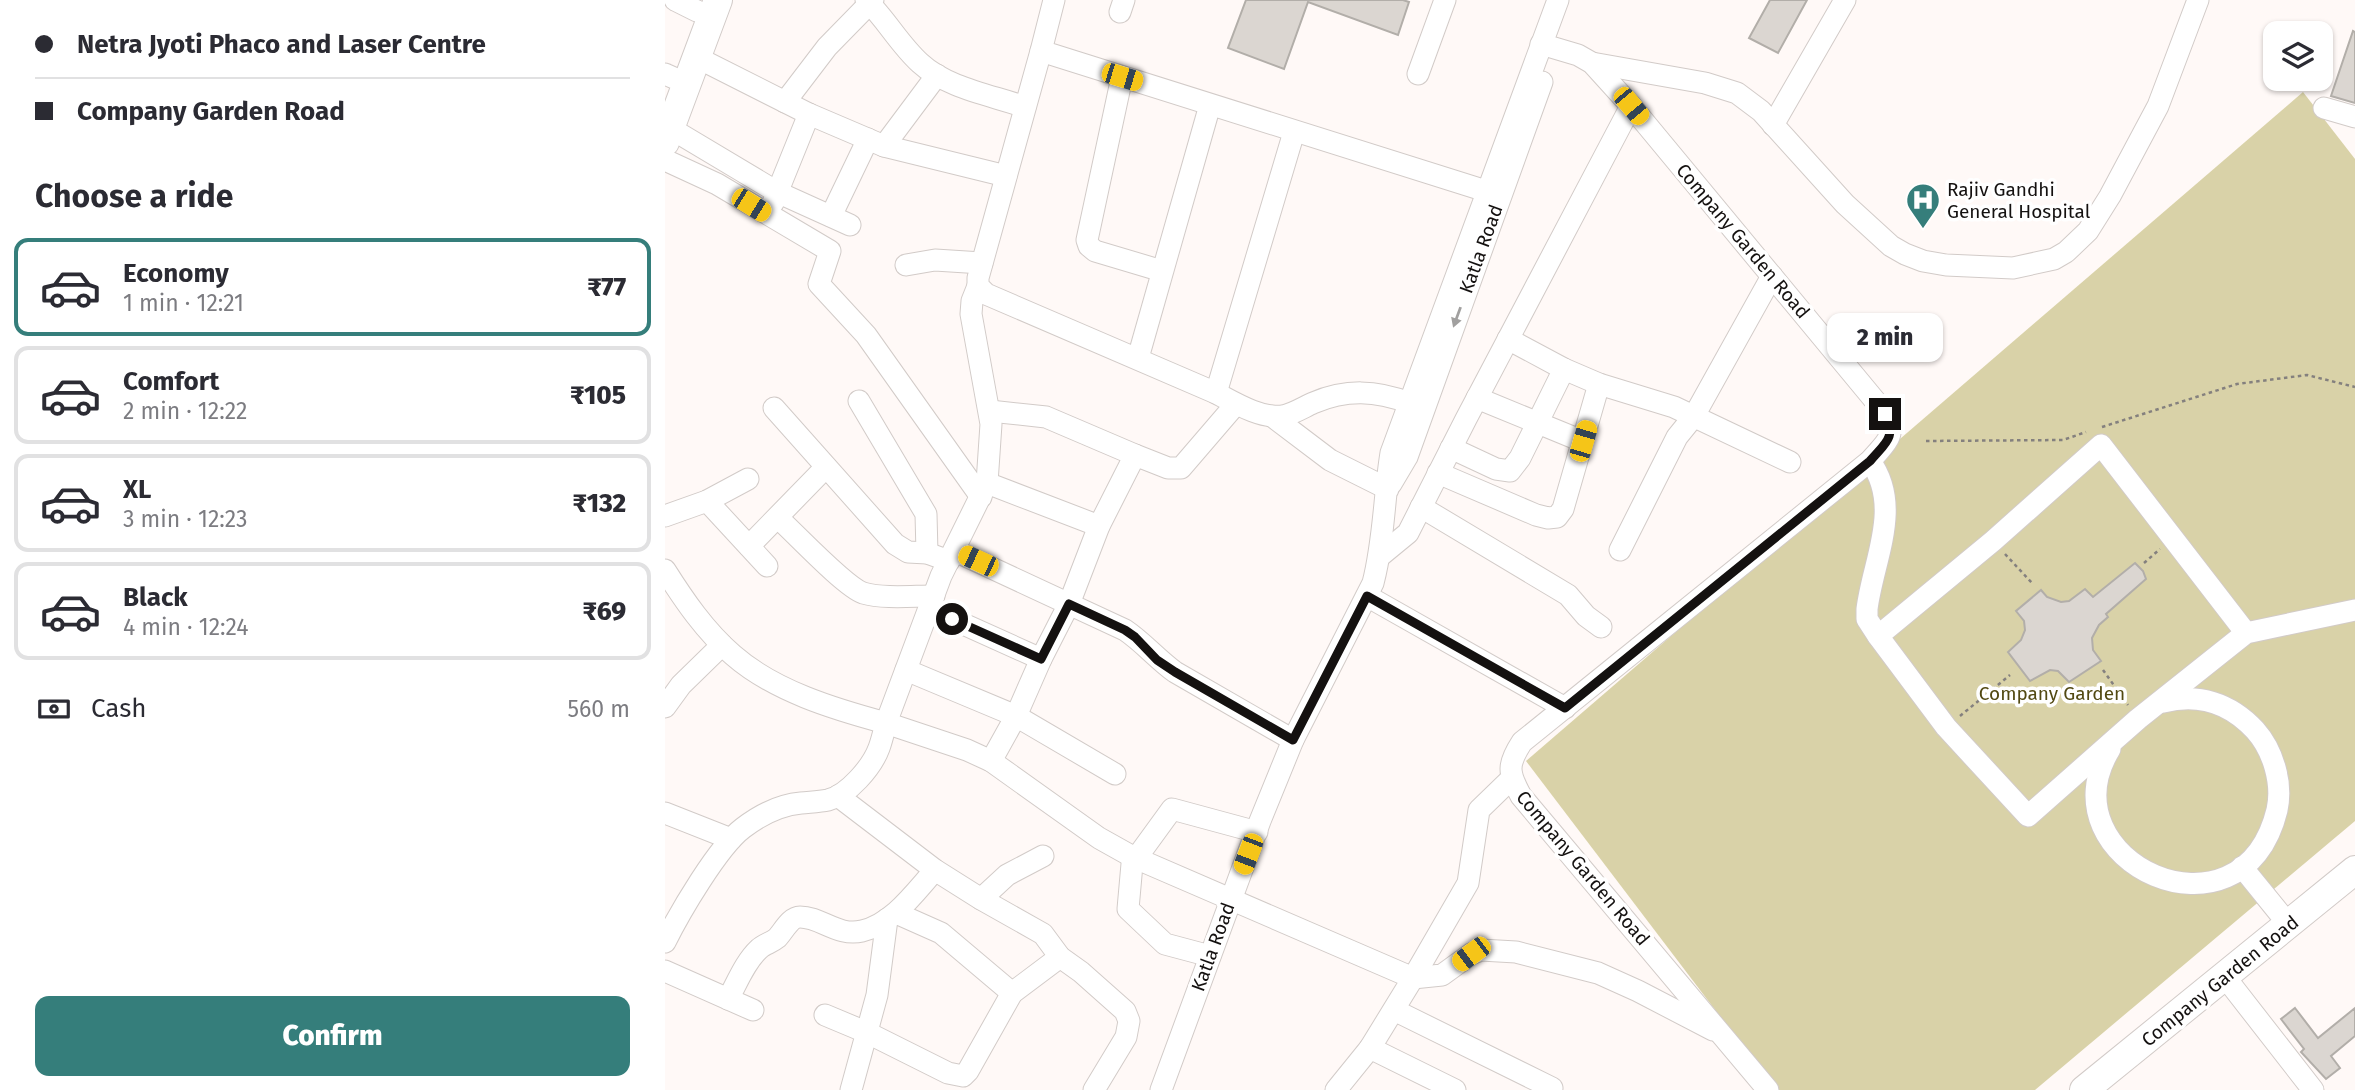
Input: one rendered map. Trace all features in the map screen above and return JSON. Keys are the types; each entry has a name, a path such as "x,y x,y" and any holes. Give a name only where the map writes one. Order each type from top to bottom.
{"main road":[{"path":"668,105 696,57 698,3"},
{"path":"668,105 698,3"},
{"name":"Company Garden Road","path":"2084,1090 2355,870"}],"street":[{"path":"1418,74 1445,0"},
{"name":"Katla Road","path":"1548,46 1558,0"},
{"name":"Katla Road","path":"1386,490 1407,457 1425,382 1494,184 1548,46 1573,0"},
{"path":"1773,125 1845,0"},
{"path":"1592,63 1676,77 1725,89 1751,103 1845,204 1891,246 1923,261 1995,269 2043,263 2060,256 2088,230 2111,196 2158,106 2198,0"},
{"path":"785,102 827,47 870,1 917,61 937,75 1025,107"},
{"path":"665,942 677,918 731,839 753,821 777,808 829,800 838,796 857,779 879,749 886,723 932,603 984,490 991,454 990,411 971,314 972,301 1041,51 1047,2"},
{"name":"Company Garden Road","path":"1548,46 1578,55 1592,63 1631,106 1885,414 1892,427 1889,439 1870,461 1522,743 1510,766 1511,779 1521,796 1768,1090"},
{"path":"1041,51 1294,132 1494,184"},
{"path":"696,57 809,114 876,142 1006,176"},
{"path":"668,105 778,192 841,220 876,142 937,75"},
{"path":"1122,77 1087,240 1095,251 1162,271"},
{"path":"1137,358 1210,105"},
{"path":"1380,556 1408,533 1631,106"},
{"path":"2324,108 2355,117"},
{"path":"768,215 809,114"},
{"path":"1216,393 1294,132"},
{"path":"665,160 717,184 830,251 819,284 866,335 984,490 1099,526"},
{"path":"906,265 935,260 982,263"},
{"path":"1627,546 1677,437 1693,416 1772,276"},
{"path":"978,286 986,294 1137,358 1236,404 1272,416 1285,416 1330,396 1347,392 1376,393 1409,403"},
{"path":"1508,339 1564,369 1599,384 1674,407 1790,462"},
{"path":"1451,448 1496,468 1510,471 1516,467 1564,369"},
{"name":"Katla Road","path":"1160,1090 1293,740 1367,596 1380,556 1391,453 1409,403 1425,382"},
{"path":"1439,472 1537,515 1557,517 1563,509 1599,384"},
{"path":"1477,398 1583,441"},
{"path":"859,401 926,514 927,553"},
{"path":"990,411 1046,417 1168,468 1181,468 1236,404"},
{"path":"774,408 895,544 908,552 952,556 1125,630 1157,660 1175,672 1293,740"},
{"path":"1272,416 1330,460 1386,490"},
{"path":"1878,636 1993,541 2101,445 2246,633"},
{"path":"991,761 1017,716 1041,659 1069,604 1099,526 1135,455"},
{"path":"1870,461 1877,471 1885,505 1884,536 1867,619 1946,727 2028,816 2138,719 2246,633 2355,610"},
{"path":"749,546 826,467"},
{"path":"665,516 706,501 748,479"},
{"path":"706,501 767,566"},
{"path":"1421,507 1568,594 1586,616 1601,627"},
{"path":"778,518 859,592 932,603 1041,659"},
{"path":"665,570 688,604 722,645 743,664 783,686 838,709 967,750 991,761 1099,838 1136,859 1413,978 1442,975 1481,950 1516,952 1560,962 1615,980 1721,1034"},
{"path":"1367,596 1565,708"},
{"path":"665,708 681,685 722,645"},
{"path":"906,670 1017,716 1115,774"},
{"path":"2115,741 2102,761 2097,780 2097,802 2102,824 2112,843 2126,860 2164,881 2186,884 2207,883 2228,877 2242,867 2262,846 2273,825 2278,803 2278,779 2272,757 2253,728 2226,707 2205,699 2182,697 2160,703"},
{"path":"1336,1090 1370,1048 1468,883 1479,810 1511,779"},
{"path":"838,796 935,870 1043,933 1060,957 1117,1002 1129,1021 1126,1037 1094,1090"},
{"path":"1210,956 1165,944 1128,909 1132,864 1172,809 1257,832"},
{"path":"665,813 731,839"},
{"path":"981,899 1007,875 1043,856"},
{"path":"2242,867 2289,925"},
{"path":"728,999 752,956 777,938 793,919 799,917 841,931 862,931 891,916 935,870"},
{"path":"891,916 941,933 1012,993"},
{"path":"851,1090 877,995 891,916"},
{"path":"825,1015 948,1073 963,1076 968,1072 1012,993 1060,957"},
{"path":"665,971 753,1010"},
{"path":"2225,977 2313,1090"},
{"path":"1394,1010 1552,1088"},
{"path":"1370,1048 1455,1090"}],"path":[{"path":"2100,428 2237,384 2307,375 2355,387"},
{"path":"1926,441 2063,440 2087,432"},
{"path":"1993,541 2032,583"},
{"path":"2103,670 2138,719"},
{"path":"1946,727 2010,675"}],"green space":[{"name":"Company Garden","path":"2303,92 2355,159 2355,821 2035,1090 1776,1090 1526,761"}],"building":[{"path":"1246,0 1409,2 1398,35 1308,2 1284,69 1228,48"},
{"path":"1770,0 1807,0 1778,53 1749,38"},
{"path":"2353,31 2355,103 2331,96"},
{"path":"2135,563 2146,579 2106,614 2108,617 2099,625 2092,638 2093,650 2101,661 2069,682 2058,671 2050,670 2030,681 2008,652 2021,640 2025,630 2024,621 2016,611 2041,590 2047,597 2061,602 2069,601 2085,589 2093,597"},
{"path":"2295,1008 2318,1038 2355,1008 2355,1036 2331,1056 2340,1068 2326,1079 2301,1052 2304,1049 2281,1019"}],"place":[{"name":"Rajiv Gandhi General Hospital","path":"1923,230"}],"route":[{"path":"952,619 1041,659 1069,604 1125,630 1157,660 1175,672 1293,740 1367,596 1565,708 1870,461 1889,439 1892,427 1885,414"}]}
